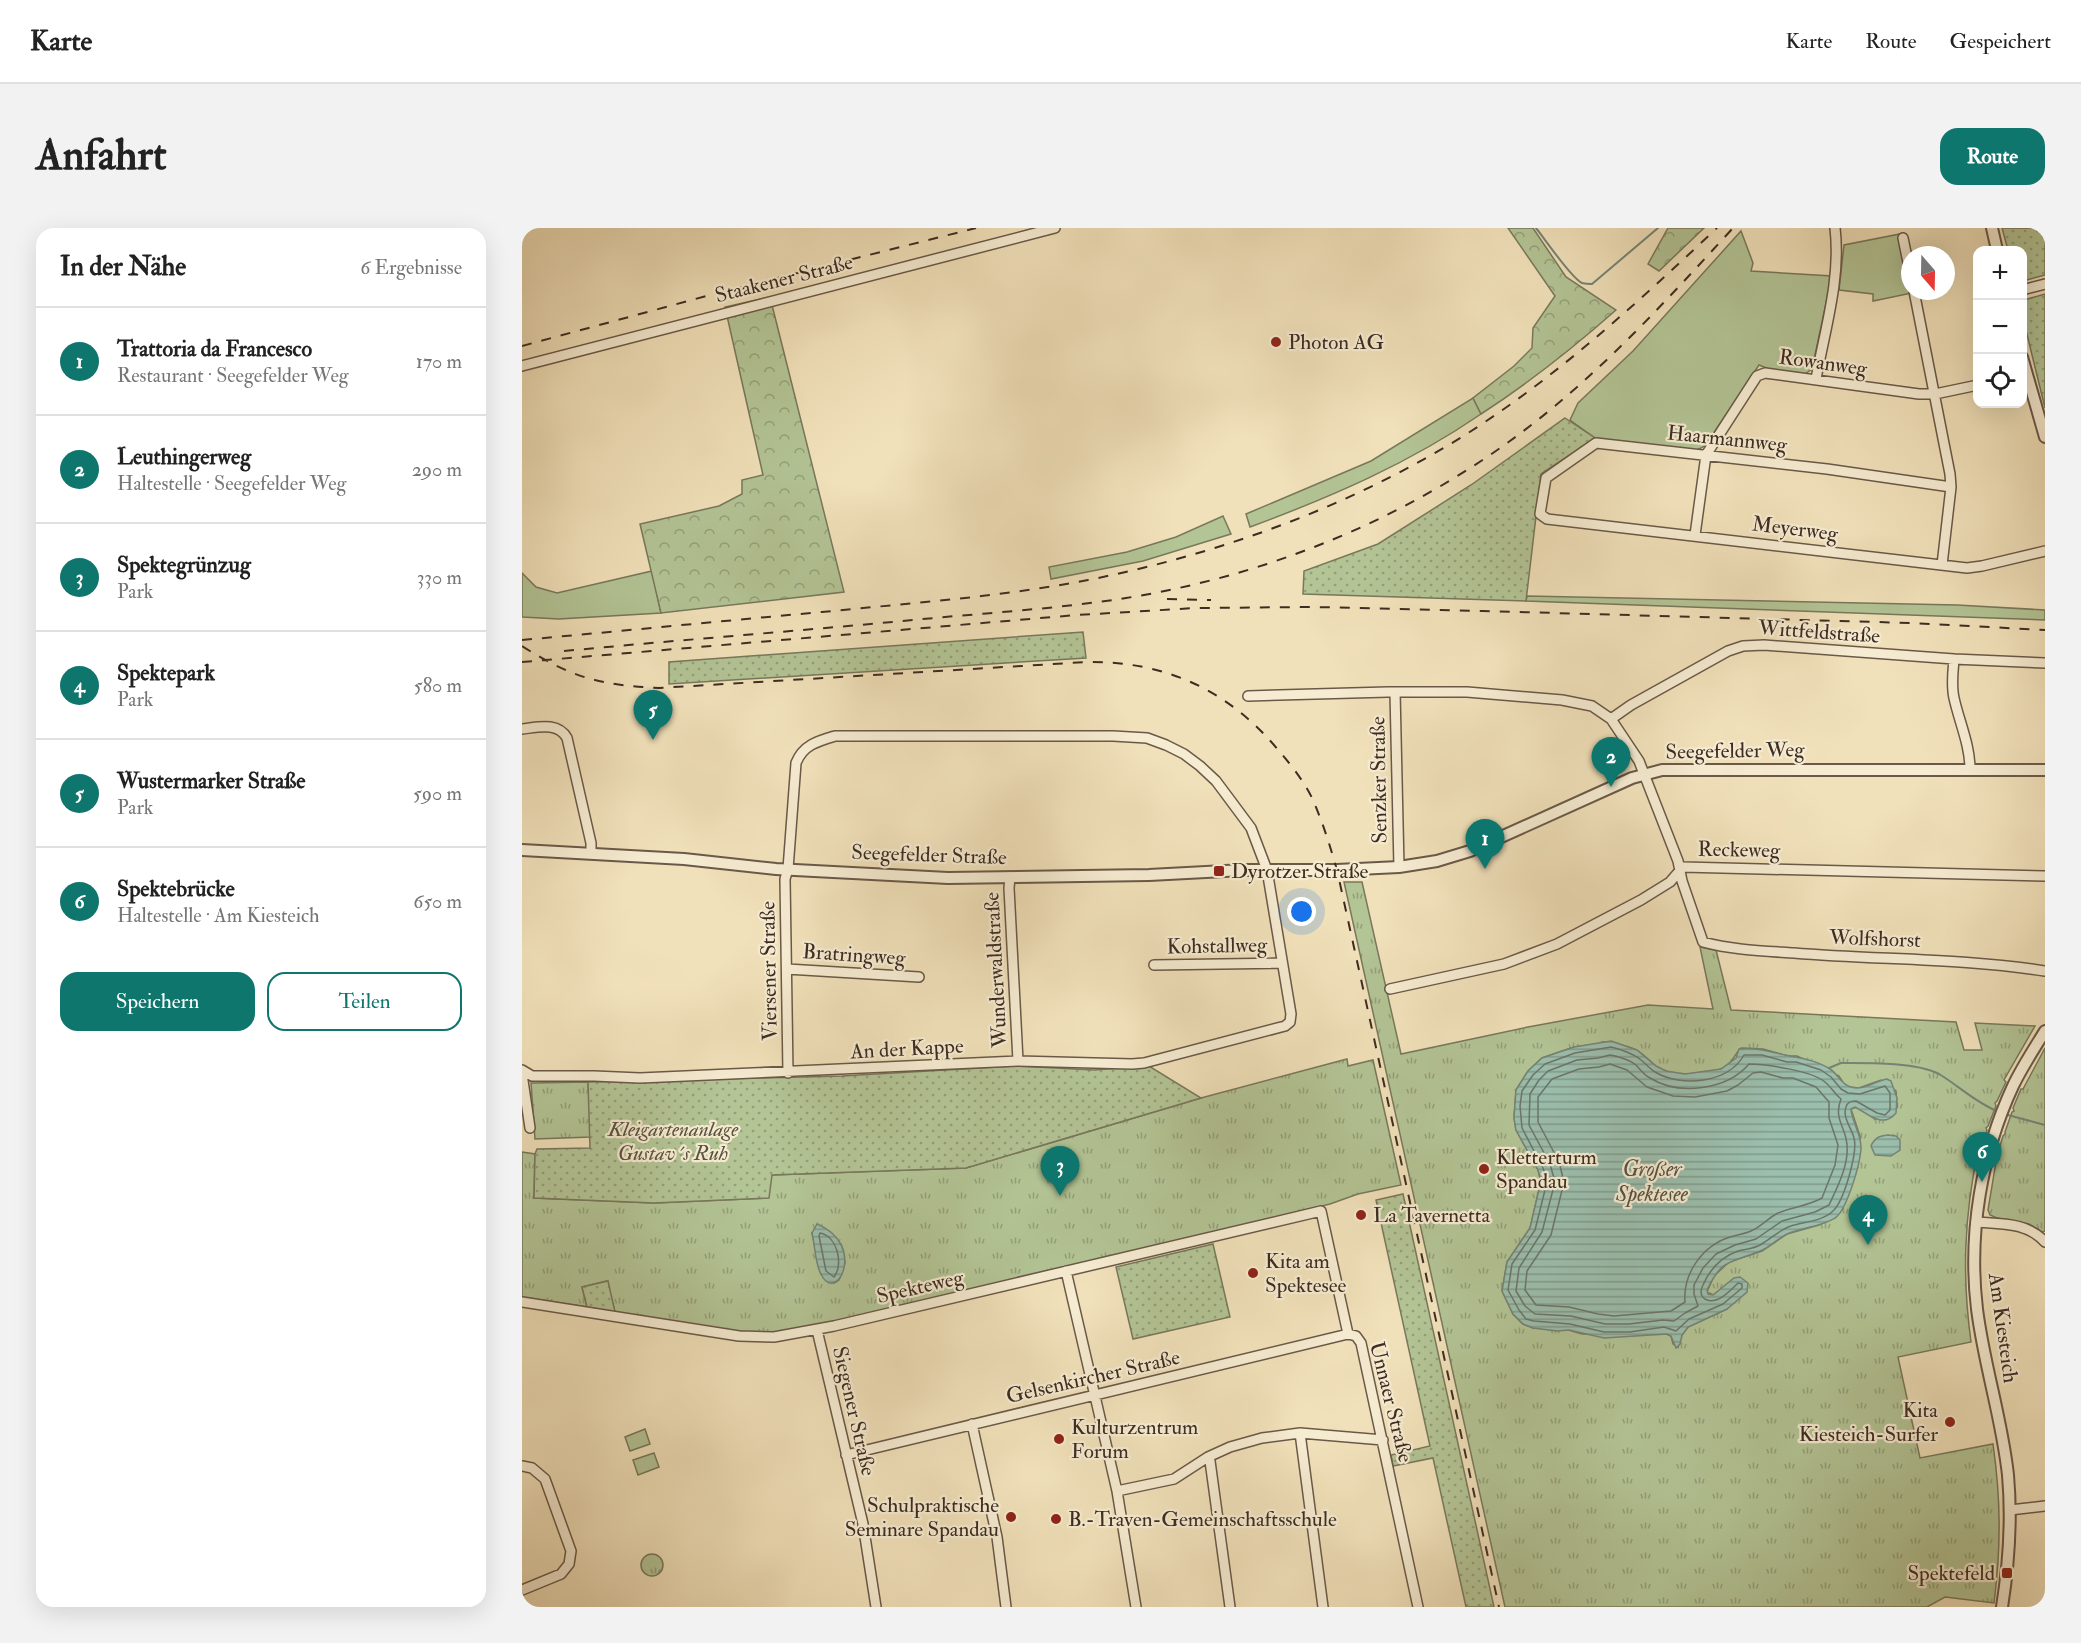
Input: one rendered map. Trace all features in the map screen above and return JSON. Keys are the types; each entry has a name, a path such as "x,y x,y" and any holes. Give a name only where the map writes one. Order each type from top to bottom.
{"street":[{"name":"Staakener Straße","path":"522,366 1055,228"},
{"path":"1816,379 1836,275 1838,254 1835,228"},
{"path":"1992,228 1996,246"},
{"path":"1903,238 1905,246"},
{"path":"2027,289 2045,284"},
{"path":"1916,300 1950,474 1951,487 1942,565"},
{"name":"Rowanweg","path":"1706,454 1757,376 1765,373 1879,389 1935,394 1973,386"},
{"path":"2027,380 2045,437"},
{"name":"Haarmannweg","path":"1540,514 1546,478 1596,443 1706,454 1951,487"},
{"path":"1695,535 1706,454"},
{"name":"Meyerweg","path":"1540,514 1547,519 1966,568 2045,551"},
{"name":"Wittfeldstraße","path":"1611,719 1631,705 1717,657 1743,646 2045,663"},
{"path":"1954,659 1952,679 1954,698 1965,737 1970,769"},
{"name":"Senzker Straße","path":"1395,692 1399,867"},
{"path":"1248,696 1467,692 1562,700 1592,706 1611,719 1639,761 1680,869"},
{"path":"522,729 558,728 567,738 589,833 591,853"},
{"path":"788,869 796,763 802,751 816,742 835,736 1147,738 1166,745 1200,765 1216,781 1251,828 1267,870 1281,963"},
{"name":"Seegefelder Weg","path":"1336,870 1399,867 1437,861 1461,854 1643,774 1672,769 2045,770"},
{"name":"Seegefelder Straße","path":"522,850 948,879 1336,870"},
{"name":"Reckeweg","path":"1390,989 1504,964 1557,944 1641,900 1670,882 1680,869 1686,867 2045,876"},
{"name":"Viersener Straße","path":"788,869 785,879 788,1073"},
{"name":"Wolfshorst","path":"1680,869 1703,942 1762,950 1944,960 2045,971"},
{"name":"Wunderwaldstraße","path":"1010,877 1018,1061"},
{"name":"Kohstallweg","path":"1154,965 1281,963"},
{"name":"An der Kappe","path":"522,1070 532,1076 640,1078 1018,1061 1144,1063 1285,1026 1290,1022 1291,1014 1281,963"},
{"name":"Bratringweg","path":"787,969 919,977"},
{"name":"Am Kiesteich","path":"2002,1607 2007,1573 2010,1510 2008,1473 1977,1308 1974,1268 1976,1222 1989,1154 2013,1085 2045,1031"},
{"path":"522,1074 530,1128"},
{"name":"Spekteweg","path":"522,1302 739,1336 774,1337 817,1330 1320,1211"},
{"name":"Unnaer Straße","path":"1320,1211 1348,1334 1356,1336 1361,1343 1418,1607"},
{"path":"1976,1222 2014,1225 2029,1229 2044,1238"},
{"path":"1066,1271 1117,1491 1136,1607"},
{"name":"Siegener Straße","path":"817,1330 862,1524 874,1606"},
{"name":"Gelsenkircher Straße","path":"846,1455 1348,1334"},
{"path":"972,1424 997,1538 1006,1607"},
{"path":"1117,1491 1174,1479 1208,1457 1230,1447 1262,1438 1300,1433 1383,1440"},
{"path":"1300,1433 1323,1607"},
{"path":"1208,1457 1230,1607"},
{"path":"522,1466 532,1468 545,1479 571,1551 569,1564 561,1574 522,1590"},
{"path":"2010,1510 2045,1506"}],"green space":[{"path":"1508,228 1533,228 1566,277 1616,310 1550,365 1481,414 1473,398 1514,366 1532,348 1533,328 1555,296"},
{"path":"1668,228 1704,228 1659,271 1648,264"},
{"path":"2002,228 2045,228 2045,275 2027,280 2027,246 2007,246"},
{"path":"1741,231 1753,263 1751,271 1832,276 1812,369 1805,374 1769,369 1759,365 1705,446 1697,450 1595,438 1570,420 1578,403 1633,351"},
{"path":"1900,234 1902,246 1901,295 1873,301 1873,294 1839,290 1844,245"},
{"path":"2045,294 2045,408 2027,334 2027,299"},
{"path":"770,297 844,592 661,613 640,524 719,506 742,494 742,480 763,475 725,307"},
{"path":"1473,398 1481,414 1454,432 1369,478 1250,527 1246,514 1371,461"},
{"path":"1565,418 1595,438 1541,474 1526,601 1303,594 1304,571 1378,544 1471,485"},
{"path":"1223,516 1231,534 1143,561 1051,579 1049,567 1127,552 1176,537"},
{"path":"652,571 661,613 559,619 522,617 522,573 536,587 557,593"},
{"path":"1527,596 1957,605 2045,610 2045,620 1526,601"},
{"path":"1083,632 1086,658 669,684 669,662"},
{"path":"1344,882 1362,882 1401,1054 1648,1005 1713,1009 1700,947 1716,950 1731,1010 1956,1022 1964,1050 1982,1050 1975,1023 2035,1026 2004,1080 2006,1082 1986,1128 1981,1152 1978,1151 1973,1175 1966,1247 1966,1294 1971,1342 1898,1357 1920,1458 1993,1444 1998,1485 1999,1524 1994,1603 1945,1597 1927,1607 1505,1607","holes":["1602,1042 1634,1049 1663,1070 1680,1074 1716,1071 1730,1063 1741,1048 1763,1049 1788,1056 1797,1056 1839,1076 1849,1087 1859,1088 1881,1080 1896,1091 1897,1107 1875,1119 1857,1107 1851,1109 1860,1136 1859,1161 1842,1210 1835,1218 1787,1234 1762,1251 1729,1262 1714,1276 1707,1292 1713,1295 1729,1284 1727,1309 1688,1327 1678,1347 1673,1344 1671,1336 1664,1333 1582,1334 1565,1329 1533,1328 1523,1324 1513,1314 1502,1291 1507,1262 1530,1228 1541,1181 1538,1170 1516,1130 1514,1118 1516,1090 1528,1071 1542,1058 1574,1047 1596,1045"]},
{"path":"2045,1048 2045,1231 2042,1232 2029,1224 1997,1218 1990,1215 1988,1210 1997,1156 2003,1136 2021,1089"},
{"path":"1347,1059 1348,1066 1373,1060 1401,1185 1070,1267 825,1324 775,1333 740,1332 615,1312 607,1281 582,1287 587,1307 522,1297 522,1152 535,1154 534,1198 654,1203 768,1198 771,1175 966,1168 1201,1098","holes":["812,1233 841,1244 845,1263 839,1280 834,1283 821,1274"]},
{"name":"Kleigartenanlage Gustav´s Ruh","path":"1015,1066 1094,1070 1149,1066 1201,1098 966,1168 772,1175 769,1198 654,1203 534,1198 537,1149 590,1148 588,1082 842,1076"},
{"path":"588,1082 591,1137 535,1139 531,1083"},
{"path":"1403,1194 1494,1607 1466,1607 1433,1458 1393,1466 1391,1455 1430,1446 1376,1200"},
{"path":"1213,1244 1230,1317 1133,1339 1116,1267"},
{"path":"608,1281 615,1312 587,1307 582,1287"},
{"path":"645,1429 650,1444 630,1451 625,1437"},
{"path":"654,1453 659,1467 638,1475 633,1460"},
{"path":"652,1554 660,1557 663,1565 660,1573 652,1576 644,1573 641,1565 644,1557"}],"water":[{"name":"Großer Spektesee","path":"1611,1041 1637,1050 1656,1066 1666,1071 1685,1074 1721,1069 1736,1058 1739,1049 1768,1051 1819,1063 1851,1087 1864,1087 1887,1079 1891,1081 1897,1098 1896,1113 1886,1120 1876,1119 1855,1107 1851,1109 1861,1149 1852,1186 1840,1213 1824,1223 1787,1234 1764,1249 1734,1260 1723,1267 1712,1280 1707,1290 1708,1294 1713,1295 1734,1278 1740,1277 1748,1283 1747,1292 1727,1309 1688,1327 1676,1348 1671,1336 1667,1334 1604,1338 1569,1330 1533,1328 1523,1324 1513,1314 1502,1291 1507,1262 1530,1228 1541,1181 1538,1170 1516,1130 1514,1118 1516,1090 1528,1071 1542,1058 1574,1047"},
{"path":"1888,1135 1896,1136 1900,1140 1900,1150 1891,1156 1875,1155 1871,1146 1874,1141"},
{"path":"817,1224 832,1233 841,1245 845,1257 844,1269 840,1278 834,1283 827,1282 817,1265 812,1233"}],"waterway":[{"path":"1536,228 1577,280 1592,284 1658,228"},
{"path":"1829,1068 1841,1063 1918,1067 1939,1074 1975,1099 1999,1112"},
{"path":"2004,1114 2045,1125"}],"railway":[{"path":"522,346 710,295 976,228"},
{"path":"522,640 1022,591 1137,569 1235,541 1283,524 1377,484 1465,435 1532,388 1596,338 1717,228"},
{"path":"564,651 1100,602 1220,578 1311,548 1399,509 1481,461 1517,436 1551,409 1614,352 1733,228"},
{"path":"1167,599 1211,600"},
{"path":"522,662 1077,615 1196,608 1314,607 1483,611 1911,623 2045,630"},
{"path":"522,646 556,666 587,678 620,685 659,688 1087,662 1116,663 1170,674 1194,684 1218,696 1260,730 1289,763 1310,794 1337,870 1499,1607"}],"place":[{"name":"Photon AG","path":"1276,342"},
{"name":"Wustermarker Straße","path":"653,740"},
{"name":"Leuthingerweg","path":"1611,787"},
{"name":"Trattoria da Francesco","path":"1485,869"},
{"name":"Dyrotzer Straße","path":"1219,871"},
{"name":"Kletterturm Spandau","path":"1484,1169"},
{"name":"Spektebrücke","path":"1982,1182"},
{"name":"Spektegrünzug","path":"1060,1196"},
{"name":"La Tavernetta","path":"1361,1215"},
{"name":"Spektepark","path":"1868,1245"},
{"name":"Kita am Spektesee","path":"1253,1273"},
{"name":"Kita Kiesteich-Surfer","path":"1950,1422"},
{"name":"Kulturzentrum Forum","path":"1059,1439"},
{"name":"Schulpraktische Seminare Spandau","path":"1011,1517"},
{"name":"B.-Traven-Gemeinschaftsschule","path":"1056,1519"},
{"name":"Spektefeld","path":"2007,1573"}]}
